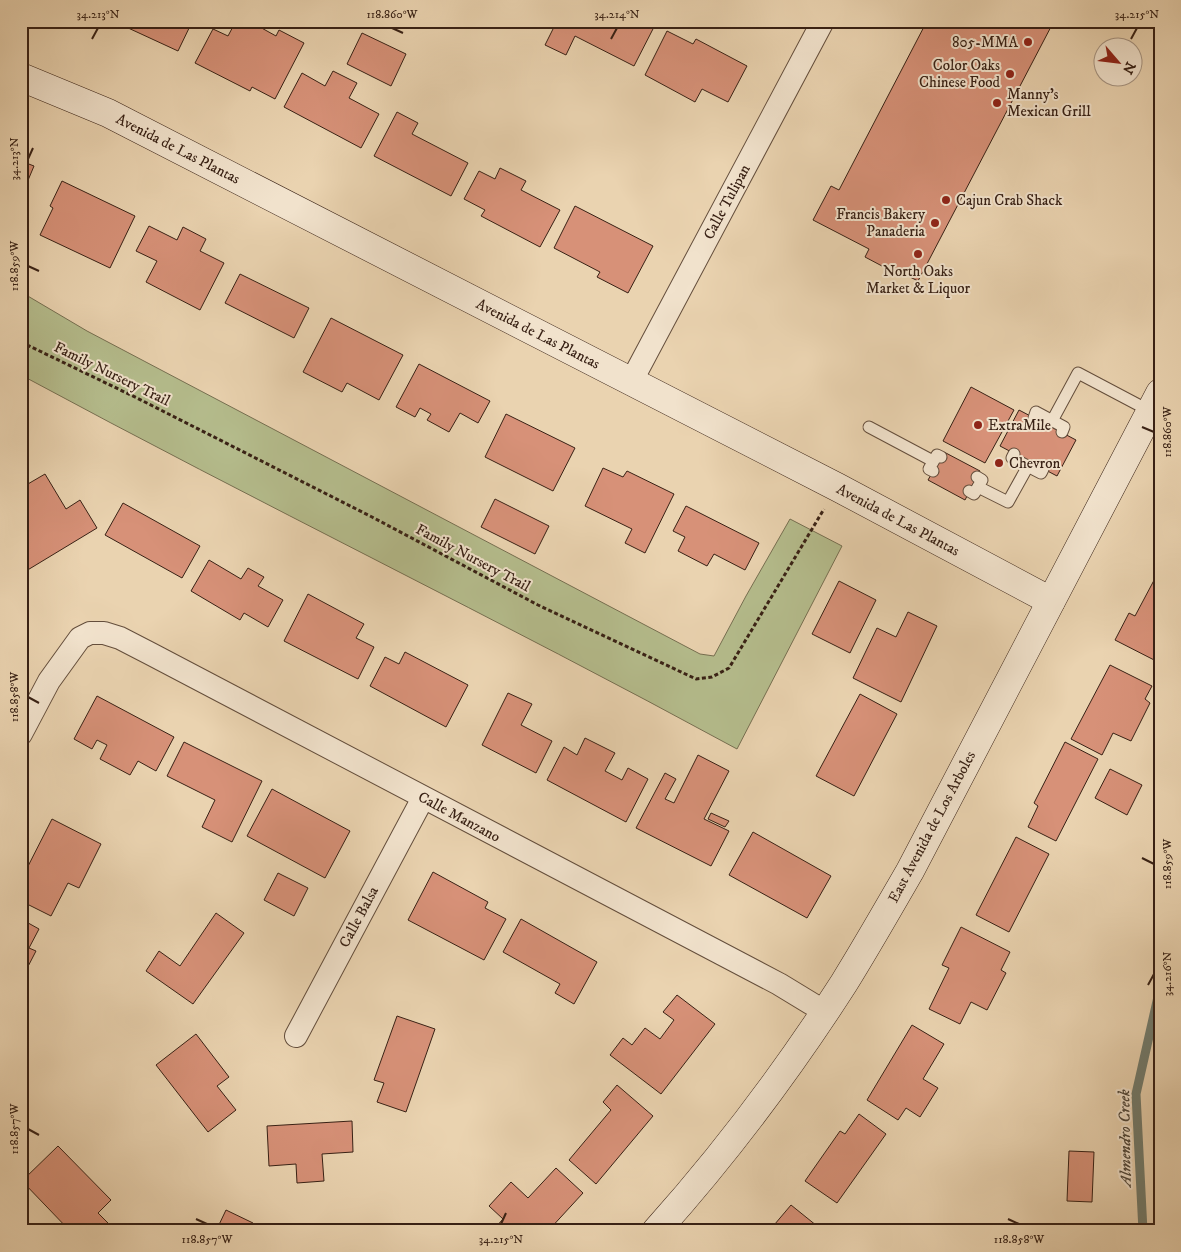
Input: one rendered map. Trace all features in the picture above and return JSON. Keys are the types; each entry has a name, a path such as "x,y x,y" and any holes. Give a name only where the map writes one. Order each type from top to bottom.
{"street":[{"name":"Calle Tulipan","path":"630,382 817,23"},
{"name":"Avenida de Las Plantas","path":"21,77 108,113 837,487 1051,601"},
{"name":"East Avenida de Los Arboles","path":"656,1231 731,1141 825,1012 862,954 910,872 1155,402"},
{"name":"Calle Manzano","path":"21,734 50,681 80,638 90,633 104,632 151,654 779,984 825,1012"},
{"name":"Calle Balsa","path":"296,1036 423,798"}],"lane":[{"path":"1052,421 1078,373 1155,402"},
{"path":"1034,418 1036,412 1064,427 1062,432"},
{"path":"869,427 936,463"},
{"path":"1014,454 1012,458 1041,473 1043,469"},
{"path":"974,485 1008,502 1028,466"}],"path":[{"name":"Family Nursery Trail","path":"21,342 137,398 372,517 538,605 696,679 712,677 729,668 837,487"}],"green space":[{"path":"21,292 87,331 700,654 714,656 790,519 842,546 737,749 21,375"}],"building":[{"path":"113,21 192,21 192,22 178,51"},
{"path":"236,21 249,21 276,36 279,30 304,43 275,99 252,87 250,91 195,63 213,29 228,36"},
{"path":"557,21 647,21 655,25 634,66 575,36 566,55 545,45"},
{"path":"927,21 1054,21 918,281 900,272 899,275 865,257 869,249 813,220 831,186 839,190"},
{"path":"667,31 693,44 696,39 747,66 728,102 702,89 695,102 645,75"},
{"path":"362,33 406,54 391,86 347,64"},
{"path":"333,71 357,83 349,98 379,114 361,148 284,107 302,73 325,86"},
{"path":"397,112 418,123 412,134 468,163 451,196 374,156"},
{"path":"21,161 34,166 21,197"},
{"path":"500,168 526,181 521,190 560,210 540,247 481,216 485,210 464,199 479,171 495,179"},
{"path":"62,181 135,216 110,268 40,235 53,208 50,206"},
{"path":"575,206 653,246 628,293 597,277 600,272 554,248"},
{"path":"149,226 177,240 183,227 206,239 200,251 224,263 200,310 146,282 157,261 136,251"},
{"path":"240,274 309,308 294,338 225,303"},
{"path":"331,318 403,355 379,400 347,383 342,392 303,372"},
{"path":"419,364 490,401 478,423 460,413 449,432 427,420 431,414 420,408 415,417 396,407"},
{"name":"ExtraMile","path":"971,387 1014,410 985,463 943,441"},
{"path":"1019,410 1076,440 1057,476 1000,446"},
{"path":"506,414 575,448 553,491 485,457"},
{"path":"944,452 980,471 965,500 928,480"},
{"path":"603,468 623,477 627,471 674,494 645,553 625,543 632,529 585,506"},
{"path":"45,474 66,509 80,500 97,528 21,574 21,488"},
{"path":"495,499 549,526 535,554 481,527"},
{"path":"123,503 200,546 182,578 105,535"},
{"path":"686,506 759,543 745,570 714,554 707,566 678,551 685,537 673,531"},
{"path":"209,560 241,579 248,568 264,577 258,586 283,600 268,627 244,613 240,620 191,591"},
{"path":"1160,569 1160,663 1115,640 1129,613 1135,616"},
{"path":"839,581 876,600 850,653 812,634"},
{"path":"308,594 364,624 356,638 374,647 358,679 284,641"},
{"path":"908,612 937,626 901,702 853,678 877,628 896,637"},
{"path":"405,652 468,685 446,727 370,686 385,657 399,664"},
{"path":"1110,665 1152,686 1145,699 1150,703 1131,741 1113,733 1102,755 1071,739"},
{"path":"508,693 532,704 521,725 552,741 536,773 482,745"},
{"path":"860,694 897,714 854,796 816,776"},
{"path":"97,696 174,737 156,771 138,761 130,775 100,759 107,745 97,740 92,749 74,739"},
{"path":"585,738 615,753 605,771 622,780 628,768 648,779 626,822 547,780 564,747 577,755"},
{"path":"184,742 262,781 232,842 202,827 215,800 167,776"},
{"path":"1065,742 1098,759 1056,841 1028,827 1038,806 1034,803"},
{"path":"698,755 729,771 704,819 729,831 711,866 636,828 665,773 676,779 665,799 674,803"},
{"path":"1110,769 1142,785 1127,815 1095,798"},
{"path":"272,789 350,831 325,878 247,836"},
{"path":"711,813 729,821 725,827 708,819"},
{"path":"52,819 101,844 79,888 68,883 51,916 21,901 21,880"},
{"path":"753,832 831,876 807,918 729,875"},
{"path":"1016,837 1049,854 1009,932 976,915"},
{"path":"433,872 488,902 485,908 506,919 484,960 408,920"},
{"path":"278,873 308,888 294,916 264,900"},
{"path":"216,913 244,933 193,1004 146,971 159,951 180,966"},
{"path":"21,919 39,929 29,948 36,951 21,980"},
{"path":"521,919 597,962 574,1004 555,993 560,984 503,952"},
{"path":"961,927 1010,952 1001,970 1006,973 987,1010 971,1002 960,1024 929,1009 949,968 942,965"},
{"path":"677,995 715,1024 661,1094 610,1055 623,1038 632,1045 645,1028 660,1039 674,1020 663,1012"},
{"path":"397,1016 435,1029 406,1112 377,1102 384,1083 374,1080"},
{"path":"912,1025 944,1044 923,1079 938,1088 920,1117 906,1108 898,1120 867,1100"},
{"path":"196,1034 229,1077 217,1086 236,1110 208,1132 156,1065"},
{"path":"617,1085 653,1116 596,1184 569,1160 611,1110 603,1102"},
{"path":"859,1114 886,1134 837,1203 805,1181 840,1131 845,1134"},
{"path":"352,1121 353,1152 322,1154 324,1181 297,1183 296,1164 269,1166 267,1126"},
{"path":"58,1146 111,1200 98,1213 116,1231 70,1231 22,1181"},
{"path":"1069,1151 1094,1152 1092,1202 1067,1201"},
{"path":"556,1168 583,1193 548,1231 496,1231 494,1229 503,1219 489,1206 511,1182 528,1198"},
{"path":"791,1205 822,1230 769,1231"},
{"path":"226,1210 253,1223 249,1231 216,1231"}],"waterway":[{"name":"Almendro Creek","path":"1143,1231 1136,1094 1160,988"}],"place":[{"name":"805-MMA","path":"1028,42"},
{"name":"Color Oaks Chinese Food","path":"1010,74"},
{"name":"Manny's Mexican Grill","path":"997,103"},
{"name":"Cajun Crab Shack","path":"946,200"},
{"name":"Francis Bakery Panaderia","path":"935,223"},
{"name":"North Oaks Market & Liquor","path":"918,254"},
{"name":"ExtraMile","path":"978,425"},
{"name":"Chevron","path":"999,463"}]}
